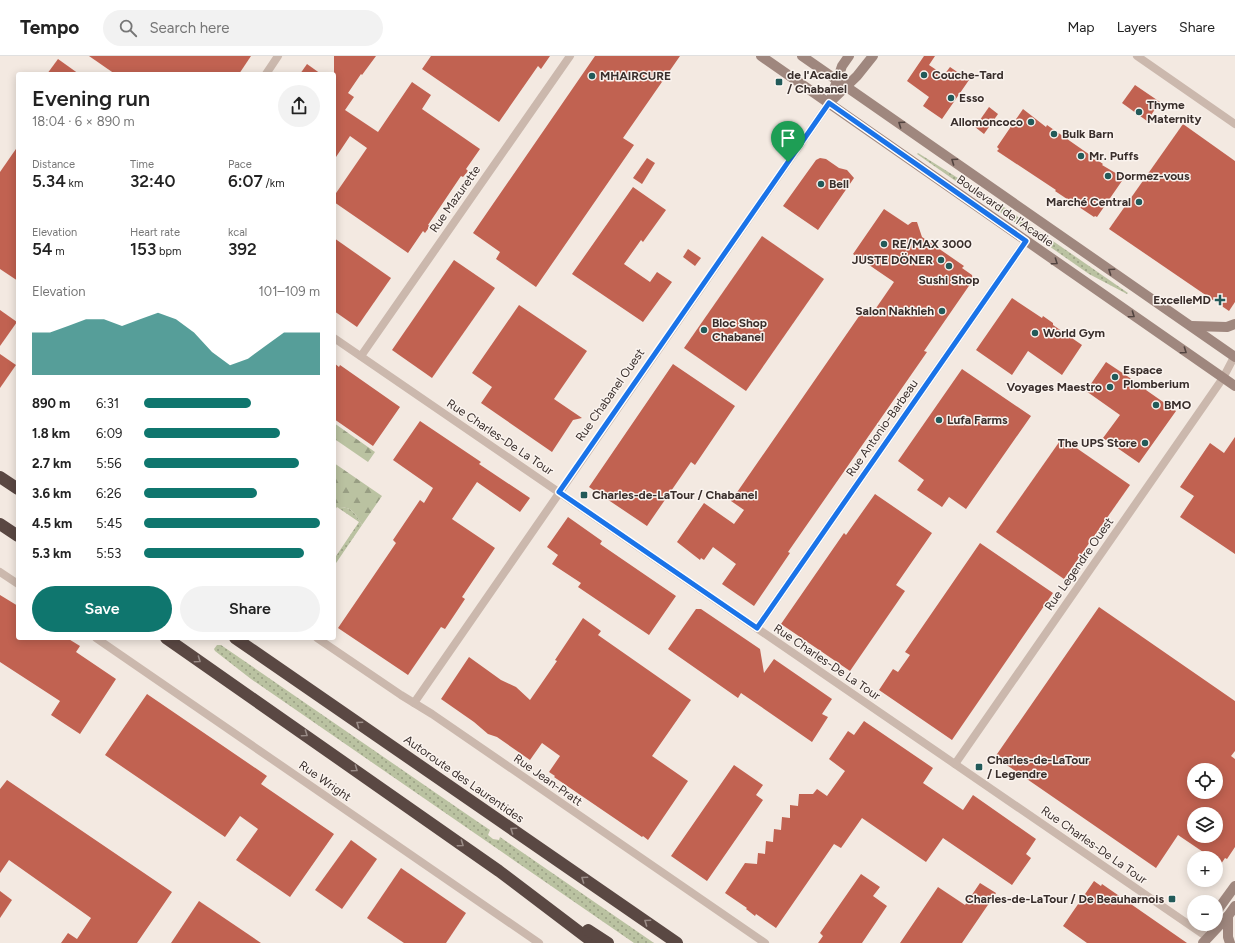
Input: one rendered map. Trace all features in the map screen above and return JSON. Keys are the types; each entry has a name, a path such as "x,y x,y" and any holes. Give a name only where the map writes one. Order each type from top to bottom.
{"highway":[{"path":"0,477 16,488"},
{"path":"0,524 16,535"},
{"path":"169,640 499,871 608,943"},
{"name":"Autoroute des Laurentides","path":"238,640 677,943"},
{"path":"499,871 594,943"}],"main road":[{"name":"Boulevard de l'Acadie","path":"761,56 1235,386"},
{"name":"Boulevard de l'Acadie","path":"802,56 1235,356"},
{"name":"Rue Chabanel Ouest","path":"829,103 842,66 849,56"},
{"name":"Rue Chabanel Ouest","path":"829,103 857,76 873,56"},
{"path":"1192,326 1227,327 1235,324"},
{"path":"1223,902 1235,886"},
{"path":"1208,941 1235,906"},
{"path":"1228,916 1230,943"},
{"path":"1208,941 1211,931"}],"street":[{"path":"267,72 278,56"},
{"name":"Rue Mazurette","path":"361,356 570,56"},
{"path":"1137,56 1235,124"},
{"name":"Rue Chabanel Ouest","path":"414,703 829,103"},
{"name":"Rue Antonio-Barbeau","path":"757,628 1026,241"},
{"name":"Rue Charles-De La Tour","path":"336,339 955,764 1208,941"},
{"name":"Rue Legendre Ouest","path":"955,764 1223,378 1235,356"},
{"name":"Rue Legendre Ouest","path":"1223,378 1235,369"},
{"path":"0,572 16,583"},
{"name":"Rue Wright","path":"99,640 539,943"},
{"name":"Rue Jean-Pratt","path":"320,640 765,943"}],"green space":[{"path":"918,153 1001,205 1128,293 1127,294 1089,274 917,154"},
{"path":"336,424 375,452 368,462 336,440"},
{"path":"336,464 382,496 362,525 350,509 337,507 336,508"},
{"path":"337,507 350,509 362,525 336,563 336,556 359,522"},
{"path":"217,645 221,645 490,830 488,835 493,839 499,840 500,837 654,943 634,943 251,679 215,651 214,649"}],"building":[{"path":"89,56 251,56 240,72 112,72"},
{"path":"334,56 376,56 348,93 354,97 345,110 378,132 412,82 431,95 422,109 480,149 466,169 468,171 463,177 461,176 428,225 430,226 425,233 423,231 408,253 336,203 336,193 367,148 350,136 336,157 336,72 334,72"},
{"path":"431,56 550,56 541,69 538,66 499,122 422,69"},
{"path":"595,56 680,56 623,138 634,145 536,287 496,259 500,252 473,233"},
{"path":"924,56 935,56 929,65 944,75 950,67 969,80 942,119 923,106 929,97 907,81"},
{"path":"58,59 76,72 48,72"},
{"path":"307,64 318,72 301,72"},
{"path":"1135,85 1160,102 1147,121 1122,103"},
{"path":"989,107 998,114 984,134 975,127"},
{"path":"1023,109 1046,127 1047,125 1103,164 1102,165 1124,178 1097,217 1094,217 997,151 999,149 997,147"},
{"path":"1183,124 1235,161 1235,302 1229,311 1109,229"},
{"path":"16,149 16,280 0,269 0,172"},
{"path":"647,158 655,163 642,184 633,178"},
{"path":"820,158 826,159 839,168 847,170 854,178 818,230 783,206 816,160"},
{"path":"633,187 666,210 643,242 641,240 624,264 650,282 657,272 672,282 643,322 572,274"},
{"path":"884,209 908,225 912,222 917,222 922,237 964,266 962,268 972,275 973,280 924,351 927,352 788,552 790,553 754,606 722,584 736,564 713,547 704,560 701,558 700,560 677,542 704,503 734,524 744,510 731,501 864,309 872,314 894,282 853,254"},
{"path":"762,236 824,279 746,391 684,348"},
{"path":"336,239 391,278 357,327 336,312"},
{"path":"688,249 701,258 695,266 683,257"},
{"path":"454,260 495,288 432,378 392,350"},
{"path":"1012,298 1042,318 1043,316 1053,323 1053,325 1082,345 1062,375 1028,351 1012,375 976,350"},
{"path":"519,305 587,351 554,399 582,418 573,420 552,452 481,403 492,387 472,373"},
{"path":"0,310 16,321 16,323 0,346"},
{"path":"0,354 16,365 0,388"},
{"path":"1106,362 1147,388 1146,390 1176,411 1139,463 1103,438 1120,415 1086,391"},
{"path":"673,364 735,406 695,465 691,462 647,526 589,487"},
{"path":"336,365 339,367 340,365 400,407 373,446 336,420"},
{"path":"962,369 1031,416 966,509 949,497 942,507 917,490 924,480 898,461"},
{"path":"420,421 481,462 479,464 530,498 520,512 477,482 452,519 495,548 462,597 465,599 445,629 441,627 408,675 338,628 396,543 393,540 420,500 424,503 433,488 393,460"},
{"path":"1235,437 1235,554 1180,517 1194,496 1180,487 1210,443 1224,453"},
{"path":"1062,438 1130,485 1064,579 996,532"},
{"path":"875,494 932,533 896,585 905,591 850,671 781,624 844,533 846,535"},
{"path":"568,517 602,541 600,544 676,596 649,635 578,587 581,583 552,564 558,555 547,547"},
{"path":"980,543 1053,593 952,740 879,690 893,669 898,672 910,655 905,652"},
{"path":"0,595 16,605 16,640 70,640 80,646 76,652 116,679 80,734 51,715 60,701 0,662"},
{"path":"1099,607 1235,701 1235,751 1231,756 1235,759 1235,847 1227,859 1225,858 1223,861 1223,851 1202,851 1190,843 1223,843 1223,807 1187,807 1187,841 1178,835 1156,868 995,757"},
{"path":"696,609 701,609 760,649 764,673 774,659 832,699 822,714 828,717 812,742 741,693 738,698 668,649"},
{"path":"583,618 601,631 598,635 691,700 652,756 688,781 648,840 554,777 555,776 549,772 560,756 542,743 530,760 497,737 488,734 474,722 441,699 469,657 501,680 516,687 530,700 557,661 555,660"},
{"path":"147,694 267,776 261,784 334,834 290,897 236,860 258,829 240,816 225,837 105,755"},
{"path":"864,721 933,768 923,783 963,810 973,795 1036,839 1026,854 1031,858 1012,885 943,838 926,862 862,818 841,848 834,844 776,928 756,914 755,916 746,909 747,908 725,893 745,863 757,864 758,853 765,854 766,841 773,842 774,829 781,830 782,817 790,818 790,805 798,806 799,794 813,794 817,789 827,796 845,771 829,759 848,731 854,735"},
{"path":"734,765 763,785 756,795 763,800 707,881 671,856"},
{"path":"7,780 172,892 137,943 61,943 68,933 77,939 91,918 9,860 0,873 0,789"},
{"path":"351,840 377,859 342,909 315,890"},
{"path":"401,868 466,913 446,943 404,943 367,918"},
{"path":"861,874 880,887 873,896 887,906 862,943 818,943 823,936 820,933"},
{"path":"1094,881 1101,886 1102,884 1187,943 1087,943 1063,926"},
{"path":"980,883 996,893 962,943 900,943 938,887 965,905"},
{"path":"0,891 12,900 0,918"},
{"path":"199,901 261,943 171,943"}],"place":[{"name":"Couche-Tard","path":"924,75"},
{"name":"MHAIRCURE","path":"592,76"},
{"name":"de l'Acadie / Chabanel","path":"779,82"},
{"name":"Esso","path":"951,98"},
{"name":"Thyme Maternity","path":"1139,112"},
{"name":"Allomoncoco","path":"1031,122"},
{"name":"Bulk Barn","path":"1054,134"},
{"name":"Mr. Puffs","path":"1081,156"},
{"name":"Dormez-vous","path":"1108,176"},
{"name":"Bell","path":"821,184"},
{"name":"Marché Central","path":"1139,202"},
{"name":"RE/MAX 3000","path":"884,244"},
{"name":"JUSTE DÖNER","path":"941,260"},
{"name":"Sushi Shop","path":"949,266"},
{"name":"ExcelleMD","path":"1220,300"},
{"name":"Salon Nakhleh","path":"942,311"},
{"name":"Bloc Shop Chabanel","path":"704,330"},
{"name":"World Gym","path":"1035,333"},
{"name":"Espace Plomberium","path":"1115,377"},
{"name":"Voyages Maestro","path":"1110,387"},
{"name":"BMO","path":"1156,405"},
{"name":"Lufa Farms","path":"939,420"},
{"name":"The UPS Store","path":"1145,443"},
{"name":"Charles-de-LaTour / Chabanel","path":"584,495"},
{"name":"Charles-de-LaTour / Legendre","path":"979,767"},
{"name":"Charles-de-LaTour / De Beauharnois","path":"1172,899"}],"route":[{"path":"829,103 1026,241 757,628 559,492 788,162 829,103"}]}
